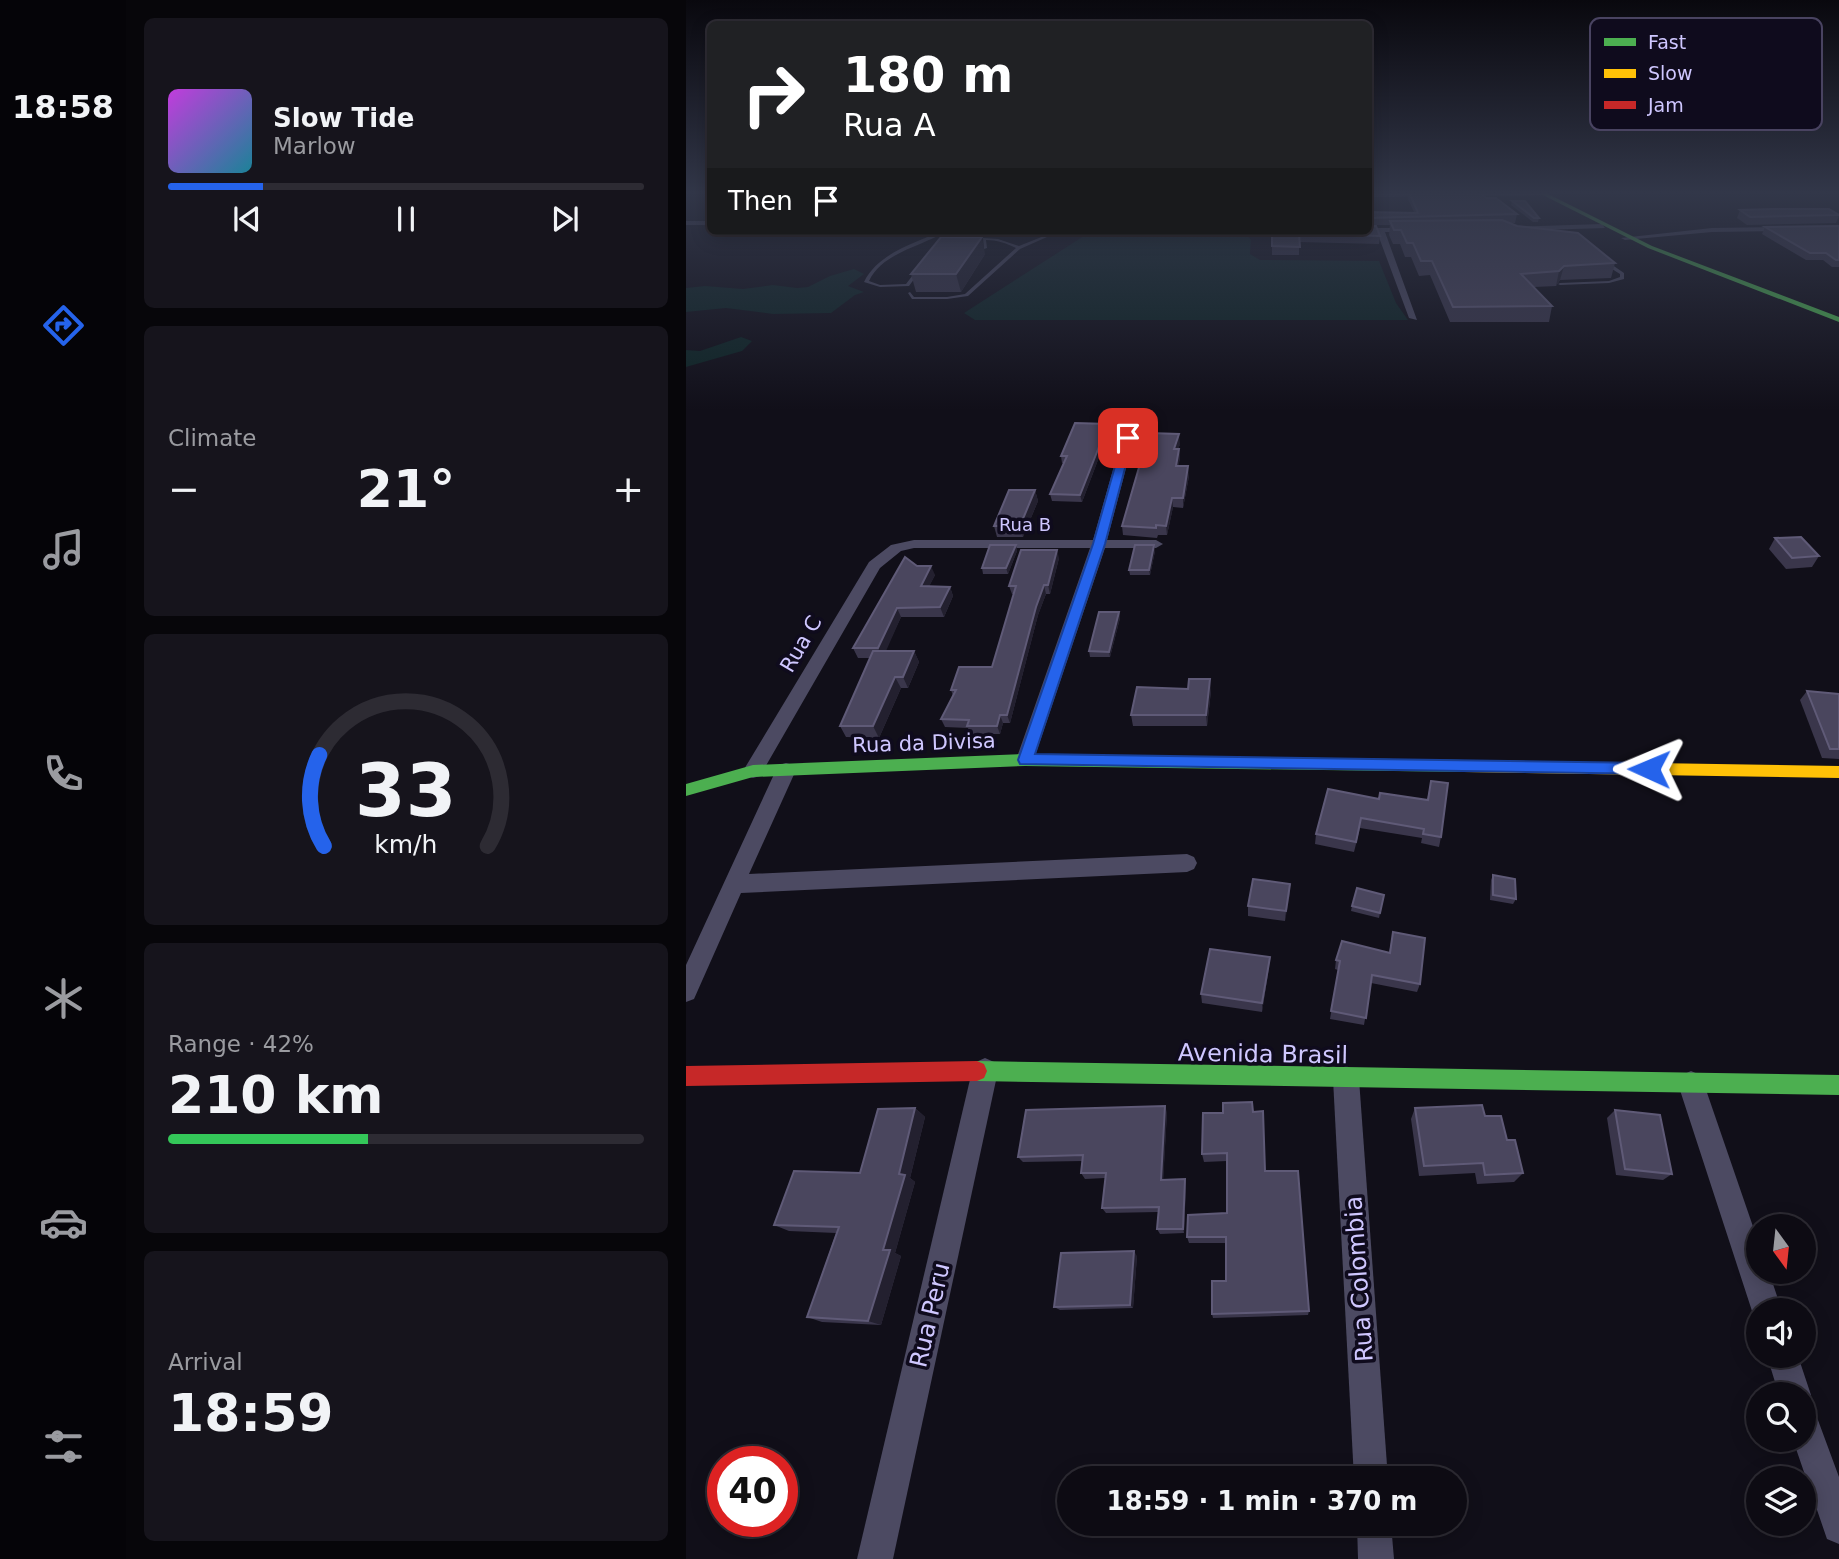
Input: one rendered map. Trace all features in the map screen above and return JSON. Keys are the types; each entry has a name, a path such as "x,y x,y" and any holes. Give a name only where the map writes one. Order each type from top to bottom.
{"main road":[{"path":"1690,265 1839,320"},
{"path":"1821,313 1839,313"},
{"name":"Rua da Divisa","path":"686,790 753,771 1025,760 1839,772"},
{"name":"Avenida Brasil","path":"686,1076 985,1071 1839,1085"}],"street":[{"path":"1393,265 1414,318"},
{"path":"1025,760 1099,544 1128,438"},
{"name":"Rua B","path":"895,548 914,544 1156,544"},
{"name":"Rua C","path":"753,771 874,565 895,548"},
{"path":"686,991 786,769"},
{"path":"735,884 1187,863"},
{"name":"Rua Peru","path":"875,1559 985,1071"},
{"name":"Rua Colombia","path":"1346,1079 1370,1466"},
{"path":"1691,1084 1763,1298"},
{"path":"1814,1452 1839,1527"},
{"path":"1375,1536 1376,1559"}],"lane":[{"path":"878,265 873,268 866,282 880,286 907,285 918,272"},
{"path":"910,293 912,298 967,295 1000,265"},
{"path":"1560,284 1609,282 1622,278 1622,274 1608,265"}],"green space":[{"path":"1039,265 1381,265 1396,303 1408,320 975,320 964,313"},
{"path":"854,269 864,274 848,286 864,292 855,295 831,313 773,314 726,308 686,312 686,288 705,286 743,289 773,285 808,287 830,276"},
{"path":"741,337 752,341 742,351 686,367 686,350 700,351"}],"building":[{"path":"918,265 962,265 956,274 911,274"},
{"path":"1434,265 1585,265 1564,266 1559,271 1521,274 1552,306 1453,307"},
{"path":"1075,423 1108,424 1080,495 1050,494 1067,456 1061,456"},
{"path":"1149,433 1179,434 1174,449 1179,449 1176,466 1188,466 1183,498 1172,498 1166,526 1122,526"},
{"path":"1009,490 1035,490 1020,526 994,526"},
{"path":"1801,537 1819,556 1792,558 1775,538"},
{"path":"990,545 1016,545 1006,568 982,568"},
{"path":"1135,545 1154,545 1149,570 1129,570"},
{"path":"1021,550 1057,550 1048,585 1044,585 1036,607 1007,715 1000,715 997,726 967,726 969,720 941,719 956,690 951,690 959,667 992,667 1016,586 1009,586"},
{"path":"905,557 917,566 931,566 921,586 950,587 940,607 897,608 878,648 853,648"},
{"path":"1099,612 1119,612 1109,652 1089,651"},
{"path":"873,651 914,651 903,677 895,677 873,726 840,726"},
{"path":"1189,679 1210,679 1206,715 1131,715 1137,687 1188,689"},
{"path":"1807,691 1839,694 1839,749 1830,749"},
{"path":"1431,781 1448,783 1441,837 1423,834 1424,829 1361,818 1356,842 1316,834 1328,789 1379,799 1380,793 1428,800"},
{"path":"1493,875 1515,879 1516,899 1493,895"},
{"path":"1253,879 1290,884 1286,911 1248,906"},
{"path":"1357,888 1384,895 1380,913 1352,906"},
{"path":"1393,932 1425,938 1420,984 1372,975 1366,1018 1331,1011 1340,961 1336,960 1342,941 1390,953"},
{"path":"1210,949 1270,957 1262,1003 1201,994"},
{"path":"1252,1102 1253,1112 1263,1111 1265,1171 1298,1171 1309,1311 1212,1314 1212,1281 1226,1281 1226,1237 1187,1237 1188,1215 1227,1213 1227,1153 1202,1154 1203,1113 1223,1113 1223,1103"},
{"path":"1482,1105 1485,1116 1501,1116 1507,1140 1515,1140 1523,1173 1485,1175 1483,1163 1424,1166 1415,1108"},
{"path":"1165,1106 1161,1180 1185,1179 1183,1229 1157,1229 1159,1207 1102,1208 1106,1173 1081,1173 1083,1155 1018,1157 1026,1110"},
{"path":"915,1108 899,1174 905,1175 883,1250 890,1250 868,1321 807,1317 839,1227 774,1225 794,1171 860,1173 878,1109"},
{"path":"1615,1110 1660,1115 1672,1174 1625,1169"},
{"path":"1134,1251 1130,1305 1054,1307 1061,1253"}],"traffic: fast":[{"path":"1696,265 1839,320"},
{"path":"686,790 753,771 1025,760 1464,766"},
{"path":"977,1071 1839,1085"}],"traffic: slow":[{"path":"1464,766 1839,772"}],"traffic: jam":[{"path":"686,1076 977,1071"}],"route":[{"path":"1128,438 1099,544 1025,760 1649,769"}]}
